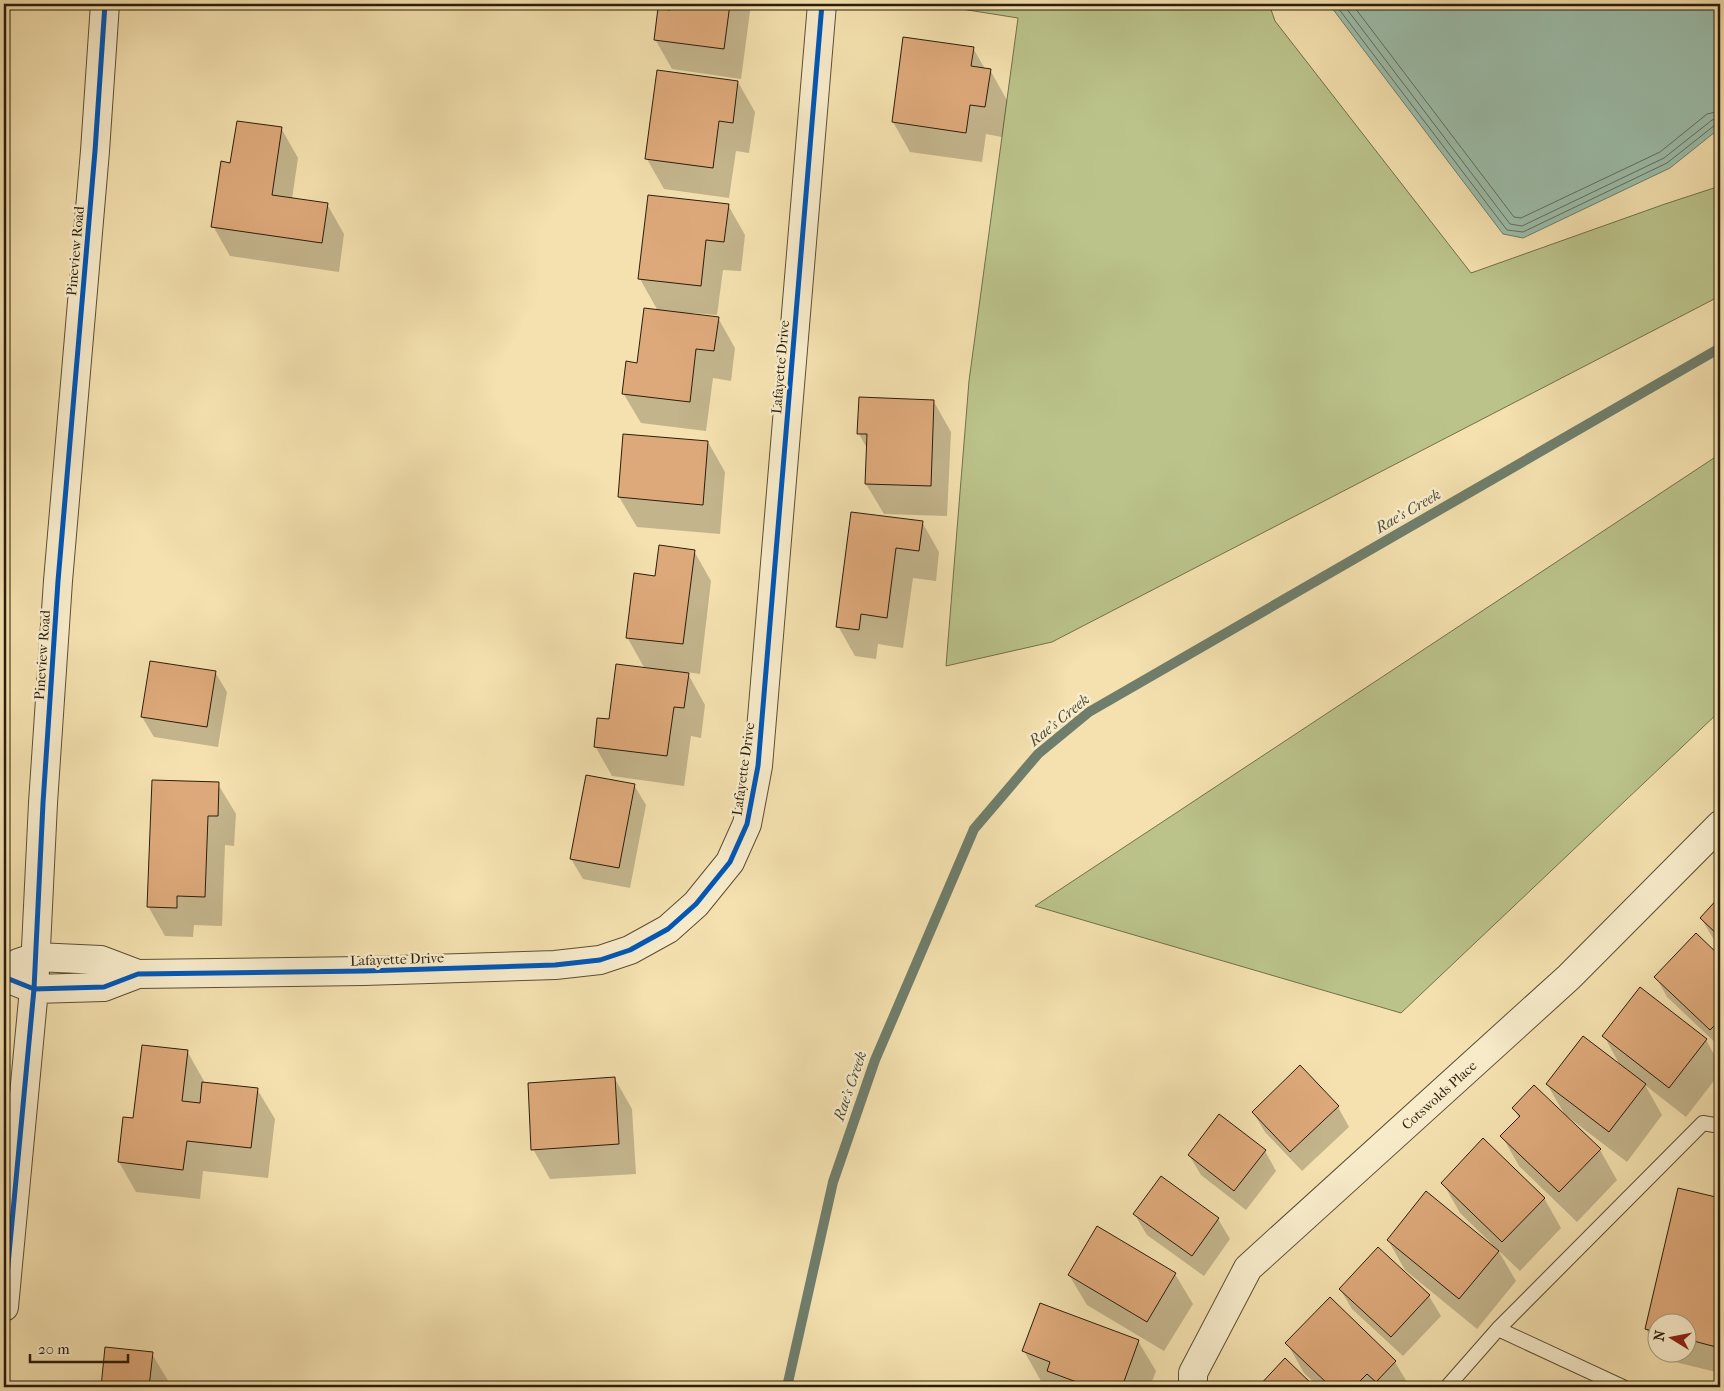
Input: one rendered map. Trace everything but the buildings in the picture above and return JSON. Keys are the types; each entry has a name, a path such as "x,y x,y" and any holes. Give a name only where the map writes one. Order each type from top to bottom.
{"street":[{"name":"Pineview Road","path":"4,1308 34,989 42,803 58,581 94,161 105,4"},
{"name":"Lafayette Drive","path":"34,989 104,987 138,974 364,972 555,965 600,960 630,950 668,929 696,904 730,862 746,824 758,766 822,4"},
{"name":"Cotswolds Place","path":"1193,1387 1193,1373 1248,1268 1569,977 1720,825"},
{"path":"4,968 36,957"},
{"name":"Lafayette Drive","path":"36,957 101,960 138,974"},
{"path":"4,977 34,989"}],"lane":[{"path":"1447,1387 1498,1329 1703,1123 1720,1126"},
{"path":"1498,1329 1623,1387"}],"green space":[{"path":"930,4 1269,4 1275,21 1471,273 1720,186 1720,296 1052,642 946,666 969,381 1018,18"},
{"path":"1720,454 1720,711 1401,1013 1035,906"}],"water":[{"path":"1329,4 1720,4 1720,128 1670,168 1523,238 1503,234"}],"waterway":[{"name":"Rae's Creek","path":"787,1387 833,1182 875,1060 974,829 1038,754 1089,712 1720,348"}],"cycle path":[{"path":"4,1307 34,989 43,803 58,581 95,151 105,4"},
{"path":"4,977 34,989 104,987 138,974 364,971 555,965 600,960 630,950 668,929 696,904 730,862 747,824 758,766 822,4"}]}
